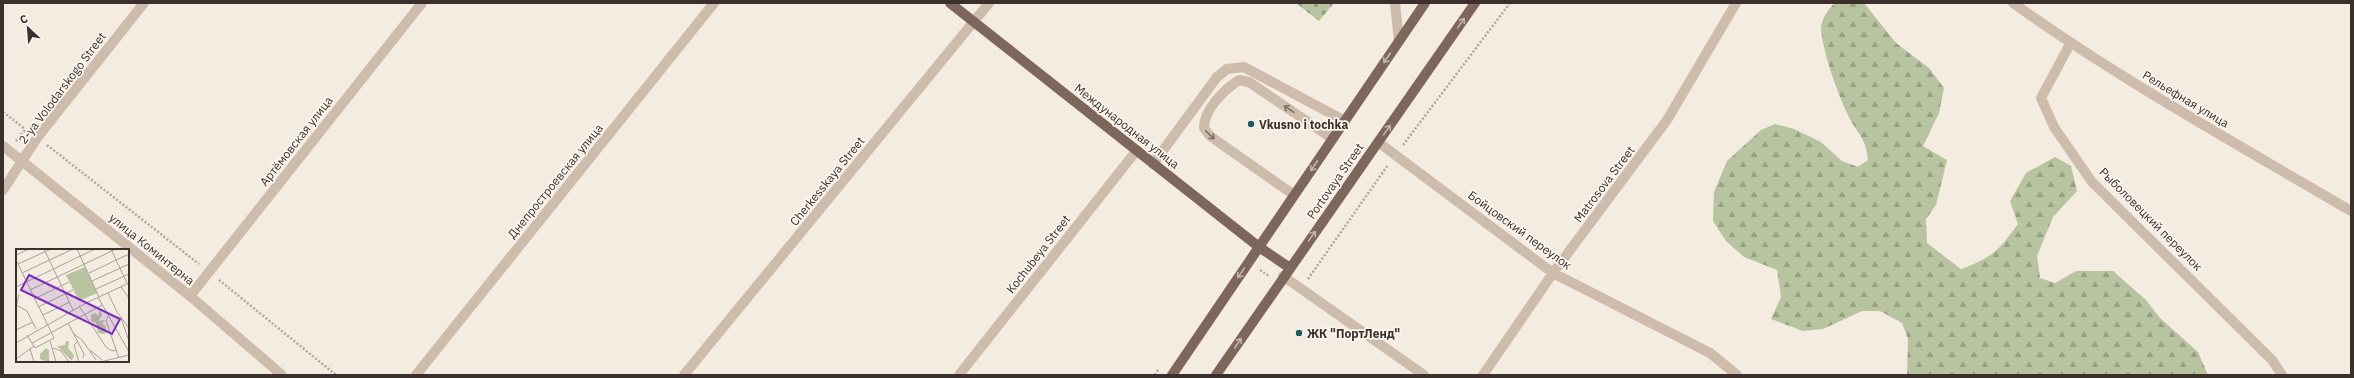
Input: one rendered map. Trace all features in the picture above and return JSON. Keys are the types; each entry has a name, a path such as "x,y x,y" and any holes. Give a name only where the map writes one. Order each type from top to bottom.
{"main road":[{"name":"Международная улица","path":"950,3 1259,247 1290,268"},
{"path":"1172,375 1425,3"},
{"name":"Portovaya Street","path":"1216,375 1283,276 1475,3"}],"street":[{"name":"2-ya Volodarskogo Street","path":"3,190 23,162 37,138 144,3"},
{"name":"Артёмовская улица","path":"190,296 422,3"},
{"name":"Днепростроевская улица","path":"416,375 714,3"},
{"name":"Cherkesskaya Street","path":"684,375 989,3"},
{"path":"1396,3 1399,41"},
{"name":"Matrosova Street","path":"1482,375 1554,273 1667,120 1736,3"},
{"name":"Рельефная улица","path":"2013,3 2070,44 2203,125 2351,210"},
{"name":"Рыболовецкий переулок","path":"2070,44 2041,98 2054,127 2092,182 2272,360 2282,375"},
{"path":"1153,164 1217,77 1227,70 1244,67 1345,121"},
{"path":"1294,195 1210,136 1204,128 1204,120 1224,90 1239,80 1249,82 1333,139"},
{"name":"Бойцовский переулок","path":"1378,142 1554,273 1710,353 1737,375"},
{"name":"улица Коминтерна","path":"6,148 190,296 282,375"},
{"name":"Kochubeya Street","path":"959,375 1137,150"},
{"path":"1283,276 1424,375"}],"path":[{"path":"3,112 209,272 336,375"},
{"path":"6,148 29,123"}],"green space":[{"path":"1296,3 1334,3 1319,21"},
{"path":"1835,3 1864,3 1896,43 1929,68 1944,88 1939,113 1923,146 1947,160 1936,205 1926,219 1927,243 1961,269 1988,257 2000,247 2018,224 2010,201 2026,173 2055,157 2071,166 2077,191 2053,217 2037,256 2040,278 2055,283 2076,271 2113,271 2146,300 2160,318 2198,352 2208,375 1907,375 1908,339 1902,323 1880,311 1862,311 1823,329 1803,331 1771,319 1781,297 1777,270 1744,257 1726,241 1713,221 1714,192 1727,161 1761,130 1775,124 1794,129 1821,142 1842,161 1858,167 1868,160 1863,141 1844,107 1822,39 1821,26 1823,19"}],"place":[{"name":"Vkusno i tochka","path":"1251,124"},
{"name":"ЖК \"ПортЛенд\"","path":"1299,333"}]}
